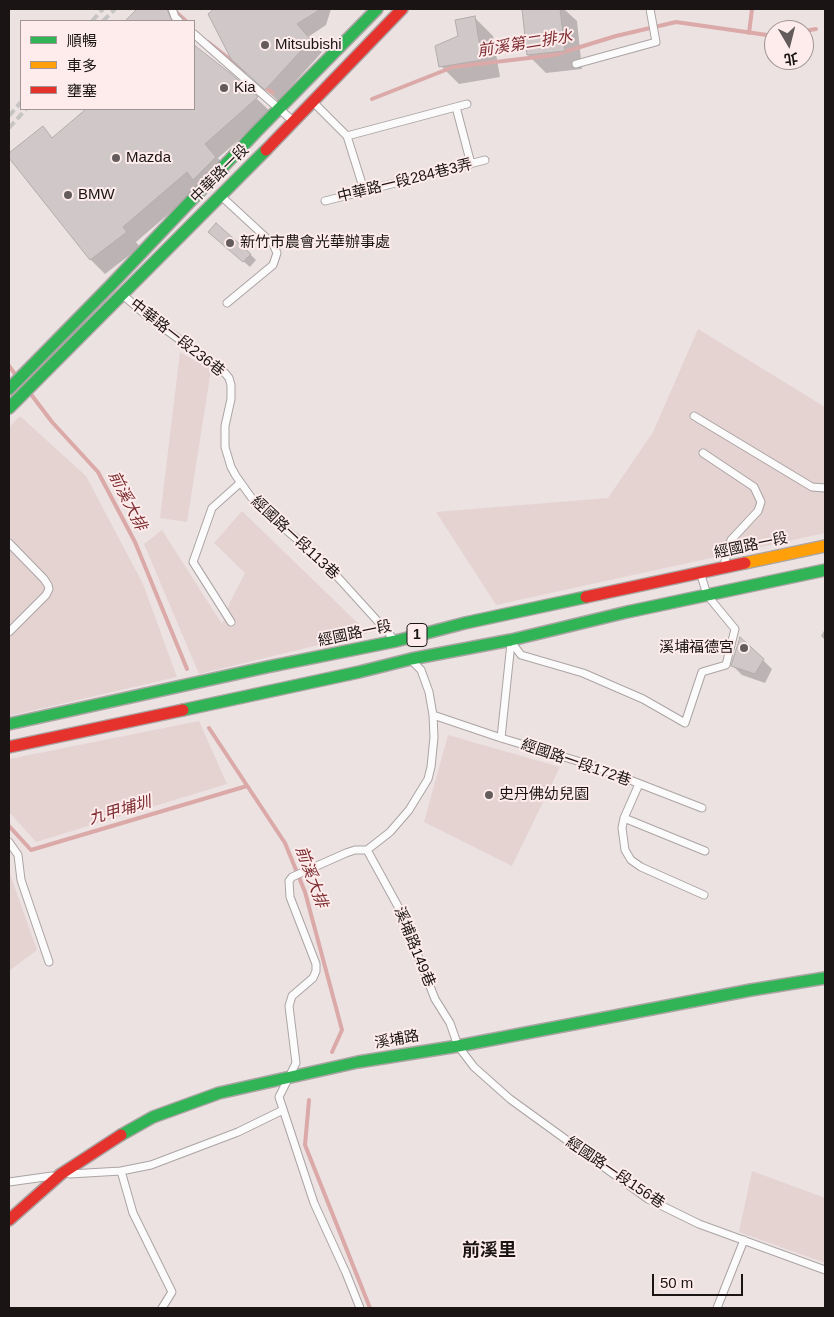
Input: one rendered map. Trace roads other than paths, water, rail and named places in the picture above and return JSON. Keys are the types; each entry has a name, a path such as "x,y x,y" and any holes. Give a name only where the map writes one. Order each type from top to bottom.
{"street":[{"name":"中華路一段","path":"9,389 279,108 377,9"},
{"name":"中華路一段","path":"9,408 294,122 402,9"},
{"name":"經國路一段","path":"9,747 349,674 465,622 825,546"},
{"name":"經國路一段","path":"9,724 267,667 403,650 511,640 825,570"},
{"name":"溪埔路","path":"9,1220 61,1174 105,1144 153,1117 219,1093 358,1062 458,1046 724,995 825,978"}],"lane":[{"path":"172,9 175,17 179,20"},
{"path":"576,64 656,42 650,9"},
{"path":"195,35 294,122"},
{"path":"298,89 347,136 364,190"},
{"path":"347,136 467,104"},
{"path":"456,107 471,164"},
{"name":"中華路一段284巷3弄","path":"325,201 485,160"},
{"path":"220,196 273,244 277,253 273,265 226,303"},
{"name":"中華路一段236巷","path":"111,285 147,316 224,372 229,378 231,399 225,426 225,447 231,467 240,482"},
{"path":"694,416 812,487 825,488"},
{"path":"703,453 754,487 760,502 758,511 731,540 724,567"},
{"path":"230,622 193,562 212,508 240,482"},
{"name":"經國路一段113巷","path":"240,482 250,497 265,512 324,562 403,650"},
{"path":"9,543 44,579 50,590 9,632"},
{"path":"511,640 521,655 583,673 643,699 685,723 702,672 726,665 735,629 707,595 700,572"},
{"name":"經國路一段172巷","path":"501,738 511,640"},
{"path":"360,1308 314,1203 279,1097 296,1063 289,1006 292,996 313,978 316,971 316,964 290,897 289,881 292,877 346,852 367,850 376,844 410,810 428,779 434,736 429,692 421,670 403,650"},
{"name":"經國路一段172巷","path":"433,715 594,766 639,784 624,818 622,841 624,850 631,860 641,867 704,895"},
{"path":"639,784 702,808"},
{"path":"624,818 706,851"},
{"path":"9,842 18,855 21,880 49,962"},
{"name":"溪埔路149巷","path":"367,850 400,910 435,999 450,1023 458,1046"},
{"name":"經國路一段156巷","path":"458,1046 474,1067 510,1099 648,1199 699,1224 825,1270"},
{"path":"9,1182 61,1174 121,1171 151,1165 238,1132 283,1110"},
{"path":"121,1171 133,1213 172,1292 162,1308"},
{"path":"717,1308 744,1240"}],"waterway":[{"path":"749,33 752,9"},
{"path":"176,12 185,20"},
{"name":"前溪第二排水","path":"372,99 453,67 554,55 616,36 676,22 764,35"},
{"path":"208,42 246,72"},
{"path":"263,86 273,93"},
{"name":"前溪大排","path":"9,366 15,374"},
{"name":"前溪大排","path":"30,393 52,422 98,472 135,542 187,669"},
{"name":"前溪大排","path":"209,728 285,843 305,892 342,1030 332,1052"},
{"name":"九甲埔圳","path":"9,826 31,850 247,786"},
{"name":"前溪大排","path":"309,1100 305,1145 370,1308"}],"railway":[{"path":"93,20 103,9"},
{"path":"104,20 115,9"},
{"path":"9,116 20,103"},
{"path":"9,128 25,110"}],"place":[{"name":"Mitsubishi","path":"265,45"},
{"name":"Kia","path":"224,88"},
{"name":"Mazda","path":"116,158"},
{"name":"BMW","path":"68,195"},
{"name":"新竹市農會光華辦事處","path":"230,243"},
{"name":"溪埔福德宮","path":"744,648"},
{"name":"史丹佛幼兒園","path":"489,795"}],"district":[{"name":"前溪里","path":"489,1251"}]}
